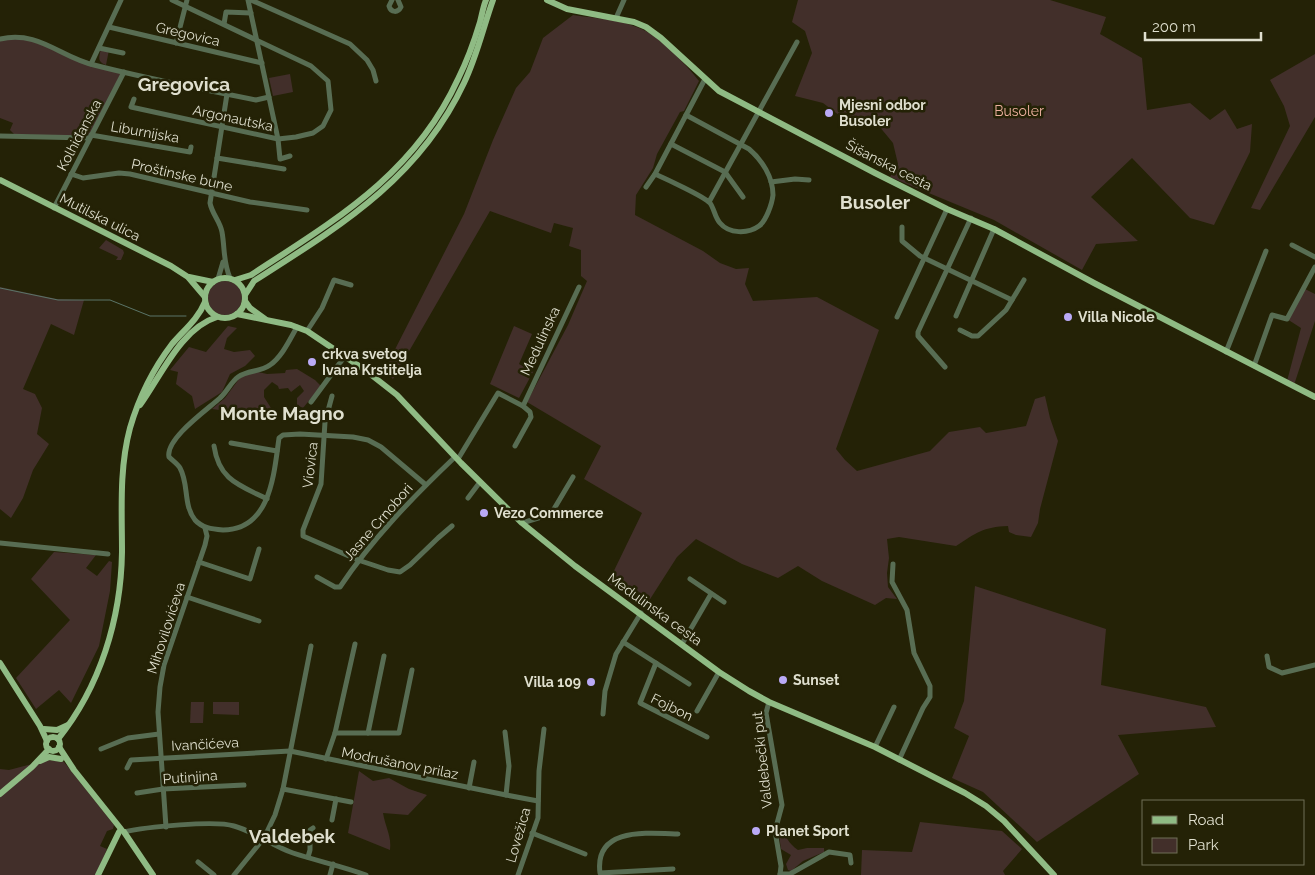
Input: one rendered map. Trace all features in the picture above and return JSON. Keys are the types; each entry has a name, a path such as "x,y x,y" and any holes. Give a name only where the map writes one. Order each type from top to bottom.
{"main road":[{"name":"Šišanska cesta","path":"547,0 567,9 634,22 654,32 720,91 875,173 947,209 994,229 1094,284 1315,397"},
{"path":"153,875 74,770 54,749 46,746 71,722 98,670 114,624 121,572 124,459 134,414 144,389 159,363 174,342 197,317 205,300 207,289 215,280 232,280 251,275 339,218 368,196 409,155 440,112 458,81 488,1"},
{"path":"134,414 177,349 197,326 217,316 230,318 237,314 243,306 254,281 341,224 372,201 415,159 451,109 464,84 476,55 488,1"},
{"name":"Mutilska ulica","path":"0,180 172,266 188,277 205,300"},
{"name":"Mutilska ulica","path":"188,277 215,280"},
{"path":"232,280 243,290 245,298 256,313 270,322"},
{"path":"205,300 207,308 217,316"},
{"path":"237,314 270,322"},
{"name":"Medulinska cesta","path":"270,322 297,327 307,331 345,356 397,395 456,458 522,523 562,556 719,672 749,692 769,702 875,747 965,793 986,806 1004,821 1054,875"},
{"path":"0,663 42,727 52,739 60,744 0,794"},
{"path":"42,727 57,730 71,722"},
{"path":"54,749 61,759 74,770"},
{"path":"35,764 49,757 61,759"},
{"path":"98,875 122,832"}],"street":[{"path":"91,64 121,0"},
{"name":"Argonautska","path":"134,99 131,107 278,139 313,133 323,126 331,110 328,82 311,66 224,24 186,3 172,0"},
{"path":"290,156 280,159 278,139 256,39 250,0 350,44 367,60 373,70 376,81"},
{"path":"390,1 389,8 392,11 397,11 401,7 398,0"},
{"path":"616,18 624,0"},
{"path":"176,43 186,3"},
{"path":"224,24 226,12 251,13"},
{"name":"Gregovica","path":"109,28 262,63"},
{"path":"0,38 18,36 32,38 91,64 256,100 269,97"},
{"path":"709,202 797,42"},
{"path":"99,48 123,54"},
{"name":"Kolhiđanska","path":"54,208 124,72"},
{"path":"646,187 656,174 705,79"},
{"path":"227,94 211,193 211,208 220,224 223,259 232,280"},
{"path":"656,174 709,202 719,223 728,229 740,232 760,225 770,206 773,194 771,182 758,156 749,149 686,115"},
{"name":"Liburnijska","path":"0,136 90,137 190,152 191,147"},
{"path":"671,144 725,172 743,197"},
{"path":"216,158 284,169"},
{"name":"Proštinske bune","path":"70,174 83,178 118,173 130,174 250,202 307,210"},
{"path":"771,182 809,180"},
{"path":"897,317 947,209"},
{"path":"945,367 918,336 918,332 970,218"},
{"path":"902,227 902,241 910,249 924,258 1012,300"},
{"path":"956,316 994,229"},
{"path":"1292,244 1315,257"},
{"path":"1226,352 1266,251"},
{"path":"215,280 223,259"},
{"path":"1254,366 1272,315 1287,319 1315,267"},
{"path":"307,331 322,308 334,280 351,285"},
{"path":"960,330 972,336 978,336 1006,310 1024,280"},
{"name":"Medulinska","path":"523,406 579,287"},
{"path":"297,327 277,359 269,366 246,372 236,379 222,396 182,431 168,454 181,469 187,502 193,518 206,528 226,530 243,526 253,518 267,499 275,476 280,436 294,434 352,437 374,443 426,485"},
{"path":"311,402 345,356"},
{"path":"456,458 498,393 523,406 530,412 531,417 515,446"},
{"name":"Viovica","path":"332,396 326,418 321,484 302,534 358,560"},
{"path":"231,443 277,451"},
{"path":"214,446 216,458 225,475 237,484 267,499"},
{"name":"Jasne Crnobori","path":"318,577 335,587 340,587 358,560 426,485 456,458"},
{"path":"522,523 551,514 573,477"},
{"path":"468,498 480,482"},
{"path":"358,560 400,572 452,526"},
{"name":"Mihovilovićeva","path":"166,827 158,712 162,675 207,536 206,528"},
{"path":"0,543 108,554"},
{"path":"199,562 250,579 259,549"},
{"path":"894,564 892,582 907,610 914,653 930,686 930,696 922,708 899,760"},
{"path":"690,579 724,602"},
{"path":"682,644 711,594"},
{"path":"187,597 259,621"},
{"path":"603,714 606,691 616,654 641,614"},
{"name":"Fojbon","path":"623,642 689,684"},
{"path":"326,759 335,734 355,644"},
{"path":"234,875 264,838 274,816 283,789 311,646"},
{"path":"368,733 384,656"},
{"path":"1267,656 1269,667 1282,673 1315,665"},
{"name":"Fojbon","path":"656,663 640,703 708,737"},
{"path":"335,734 399,733 412,670"},
{"path":"697,711 719,672"},
{"name":"Valdebečki put","path":"769,702 766,713 782,805 776,831 781,866 780,874"},
{"path":"875,747 894,707"},
{"name":"Lovežica","path":"518,875 538,818 539,771 544,729"},
{"name":"Lovežica","path":"505,732 508,766 506,795 538,801"},
{"path":"101,749 128,738 159,734"},
{"name":"Ivančićeva","path":"127,768 131,760 290,751"},
{"name":"Modrušanov prilaz","path":"290,751 506,795"},
{"path":"469,788 474,762"},
{"name":"Putinjina","path":"137,793 163,789 244,784"},
{"path":"283,789 351,802"},
{"path":"332,820 336,799"},
{"path":"122,832 222,824 242,828 292,852 366,875"},
{"path":"308,857 310,830 313,828"},
{"path":"532,833 585,854"},
{"path":"673,869 624,874 600,873 599,862 610,842 623,835 678,834"},
{"path":"780,874 790,874 829,852 850,855 851,863"},
{"path":"198,862 214,875"},
{"path":"330,875 333,864"}],"green space":[{"name":"Busoler","path":"798,0 1050,0 1106,17 1100,34 1142,58 1147,110 1190,103 1210,120 1225,109 1237,129 1252,124 1250,152 1214,225 1190,218 1132,158 1091,197 1138,241 1096,244 1082,270 994,220 890,177 898,164 893,143 874,120 848,122 823,103 795,96 812,53 805,31 792,22"},
{"path":"573,15 616,21 646,31 661,41 699,81 684,111 680,112 657,154 653,168 636,195 635,215 703,251 720,263 736,269 749,268 745,284 753,301 817,297 879,330 836,449 857,471 930,451 949,432 980,427 986,433 1026,426 1035,399 1045,396 1058,441 1038,523 1031,537 1009,532 1008,526 980,532 956,546 899,537 887,539 889,558 888,587 897,599 886,598 875,605 822,581 798,566 778,578 742,564 696,539 677,557 645,607 608,583 642,513 584,479 601,446 527,402 568,325 587,281 581,276 581,250 569,246 573,228 554,223 551,233 490,211 393,379 384,371 464,214 516,88 530,72 543,38"},
{"path":"18,36 72,56 124,72 91,135 84,137 14,134 10,130 13,123 0,118 0,39"},
{"path":"101,49 109,50 106,65 100,61"},
{"path":"1315,54 1315,117 1260,210 1251,208 1290,126 1284,106 1270,80"},
{"path":"290,74 293,92 273,96 269,78"},
{"path":"106,240 123,250 124,253 121,260 116,260 118,257 99,248"},
{"path":"225,281 237,286 242,298 237,310 225,315 213,310 208,298 213,286"},
{"path":"0,287 57,299 84,300 74,335 51,324 23,389 35,394 42,408 37,434 49,444 33,470 23,498 11,518 0,509"},
{"path":"1303,288 1315,294 1315,321 1294,385 1287,381 1301,328 1287,319"},
{"path":"228,326 237,328 227,338 224,349 234,352 250,350 255,356 245,366 230,374 222,392 195,409 192,396 176,384 178,372 170,370 189,347 206,352"},
{"path":"514,326 532,334 519,364 533,372 519,398 490,384"},
{"path":"297,369 321,386 303,408 297,405 297,398 304,391 300,385 291,392 288,388 279,389 272,382 264,390 264,397 271,408 250,414 212,409 225,398 239,379 248,373 285,373 286,370"},
{"path":"54,552 96,555 86,568 97,576 109,561 112,562 110,591 99,646 71,703 59,690 36,709 16,678 70,620 31,579"},
{"path":"975,586 1106,629 1101,685 1206,707 1216,727 1118,735 1139,774 1037,842 983,792 952,778 969,736 954,728 964,701"},
{"path":"191,702 204,702 203,723 190,723"},
{"path":"213,702 239,702 239,715 213,714"},
{"path":"47,760 64,762 114,825 113,829 107,831 100,846 107,849 96,875 0,875 0,769 9,770"},
{"path":"359,771 373,781 389,778 409,789 427,795 408,815 383,813 389,836 390,850 348,833"},
{"path":"920,822 1002,831 1022,849 1003,871 1005,875 861,875 862,850 912,852"},
{"path":"781,826 786,837 798,850 824,848 824,852 803,861 791,871 788,870 786,864 791,855 781,849 778,828"}],"waterway":[{"path":"0,288 58,300 110,300 150,316 186,316"}],"place":[{"name":"Mjesni odbor Busoler","path":"829,113"},
{"name":"Villa Nicole","path":"1068,317"},
{"name":"crkva svetog Ivana Krstitelja","path":"312,362"},
{"name":"Vezo Commerce","path":"484,513"},
{"name":"Sunset","path":"783,680"},
{"name":"Villa 109","path":"591,682"},
{"name":"Planet Sport","path":"756,831"}],"district":[{"name":"Gregovica","path":"184,84"},
{"name":"Busoler","path":"875,202"},
{"name":"Monte Magno","path":"282,413"},
{"name":"Valdebek","path":"292,836"}]}
